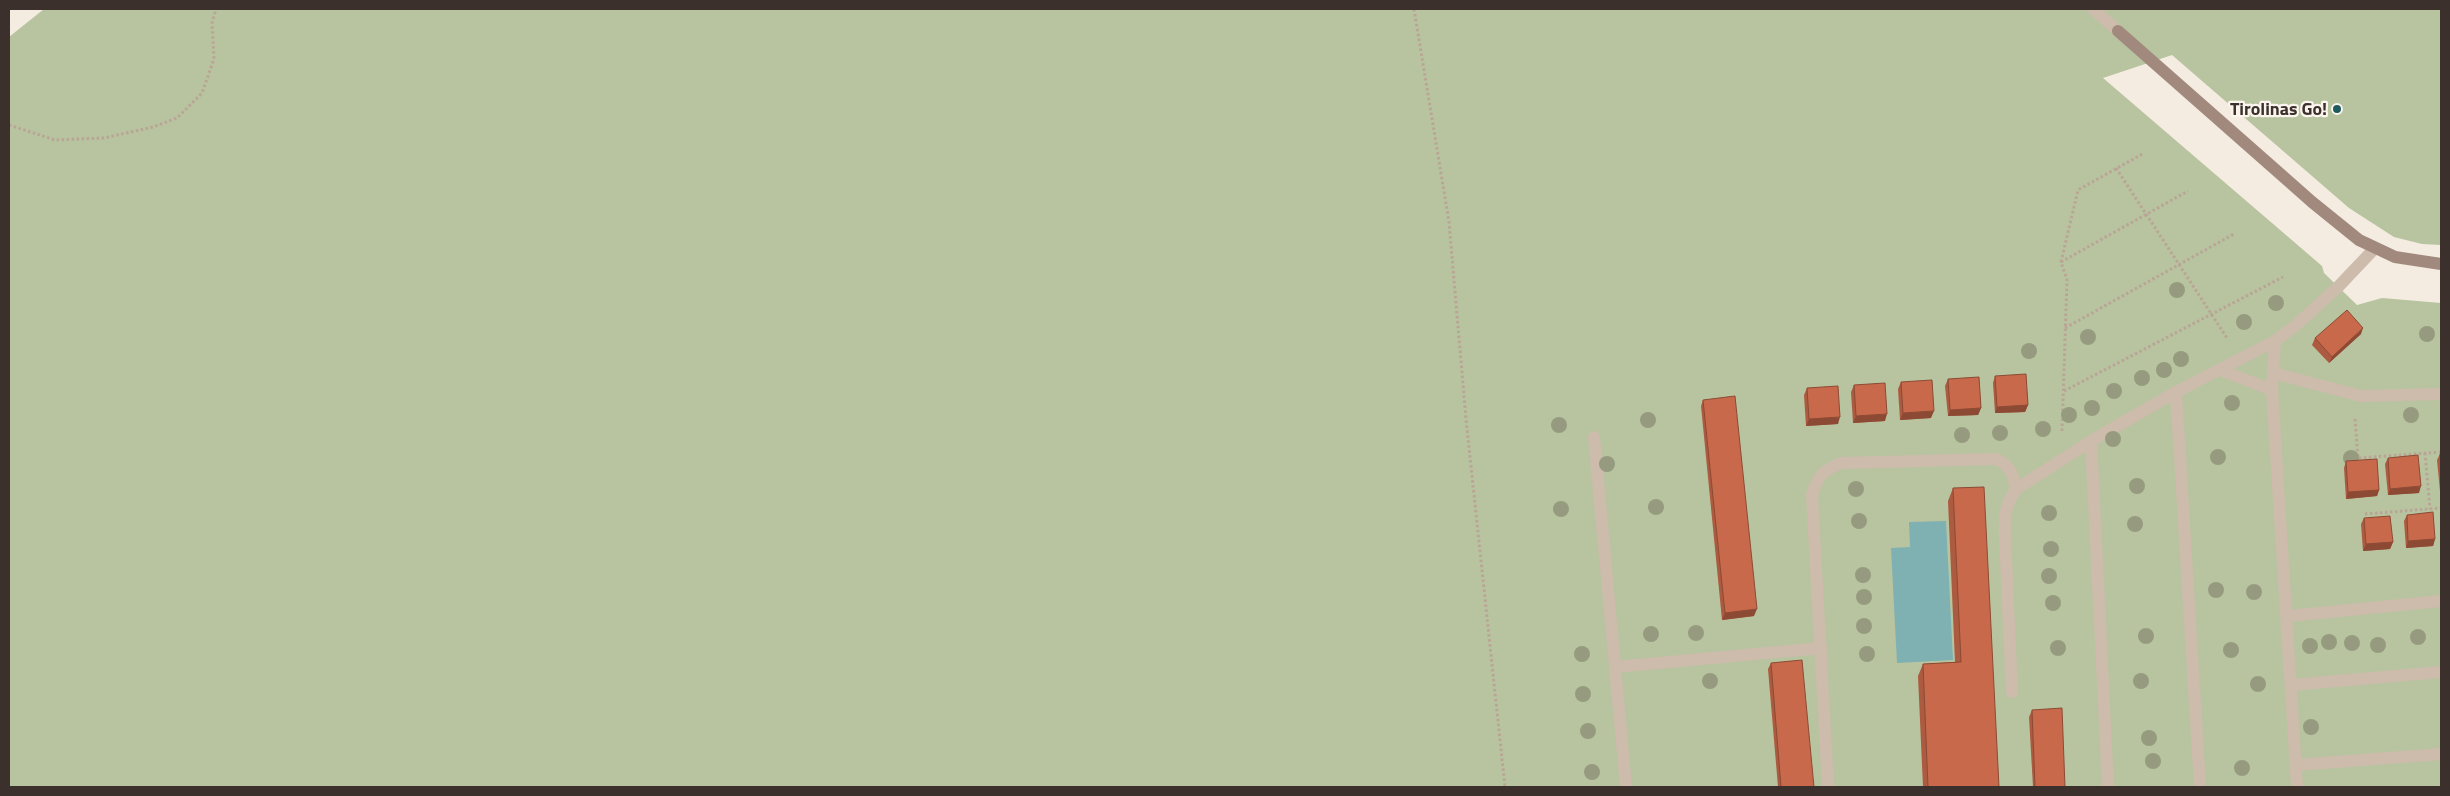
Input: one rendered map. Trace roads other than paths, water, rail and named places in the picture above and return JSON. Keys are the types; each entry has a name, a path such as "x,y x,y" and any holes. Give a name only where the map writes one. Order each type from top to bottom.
{"street":[{"path":"2094,9 2346,231 2375,248 2409,261 2441,264"},
{"path":"2012,692 2004,516 2009,500 2016,489 2092,441 2176,392 2275,341 2338,288 2375,248"},
{"path":"2275,341 2272,390 2298,787"},
{"path":"2220,370 2272,390"},
{"path":"2273,373 2361,396 2441,394"},
{"path":"2176,392 2200,787"},
{"path":"1594,437 1626,787"},
{"path":"2092,441 2108,787"},
{"path":"1828,787 1812,495 1817,479 1827,469 1841,463 1996,459 2013,471 2016,489"},
{"path":"2288,616 2441,601"},
{"path":"1615,667 1821,648"},
{"path":"2292,685 2441,672"},
{"path":"2296,765 2441,754"}],"water":[{"path":"1946,521 1953,660 1897,663 1891,548 1910,547 1909,522"}],"place":[{"name":"Tirolinas Go!","path":"2337,109"}]}
